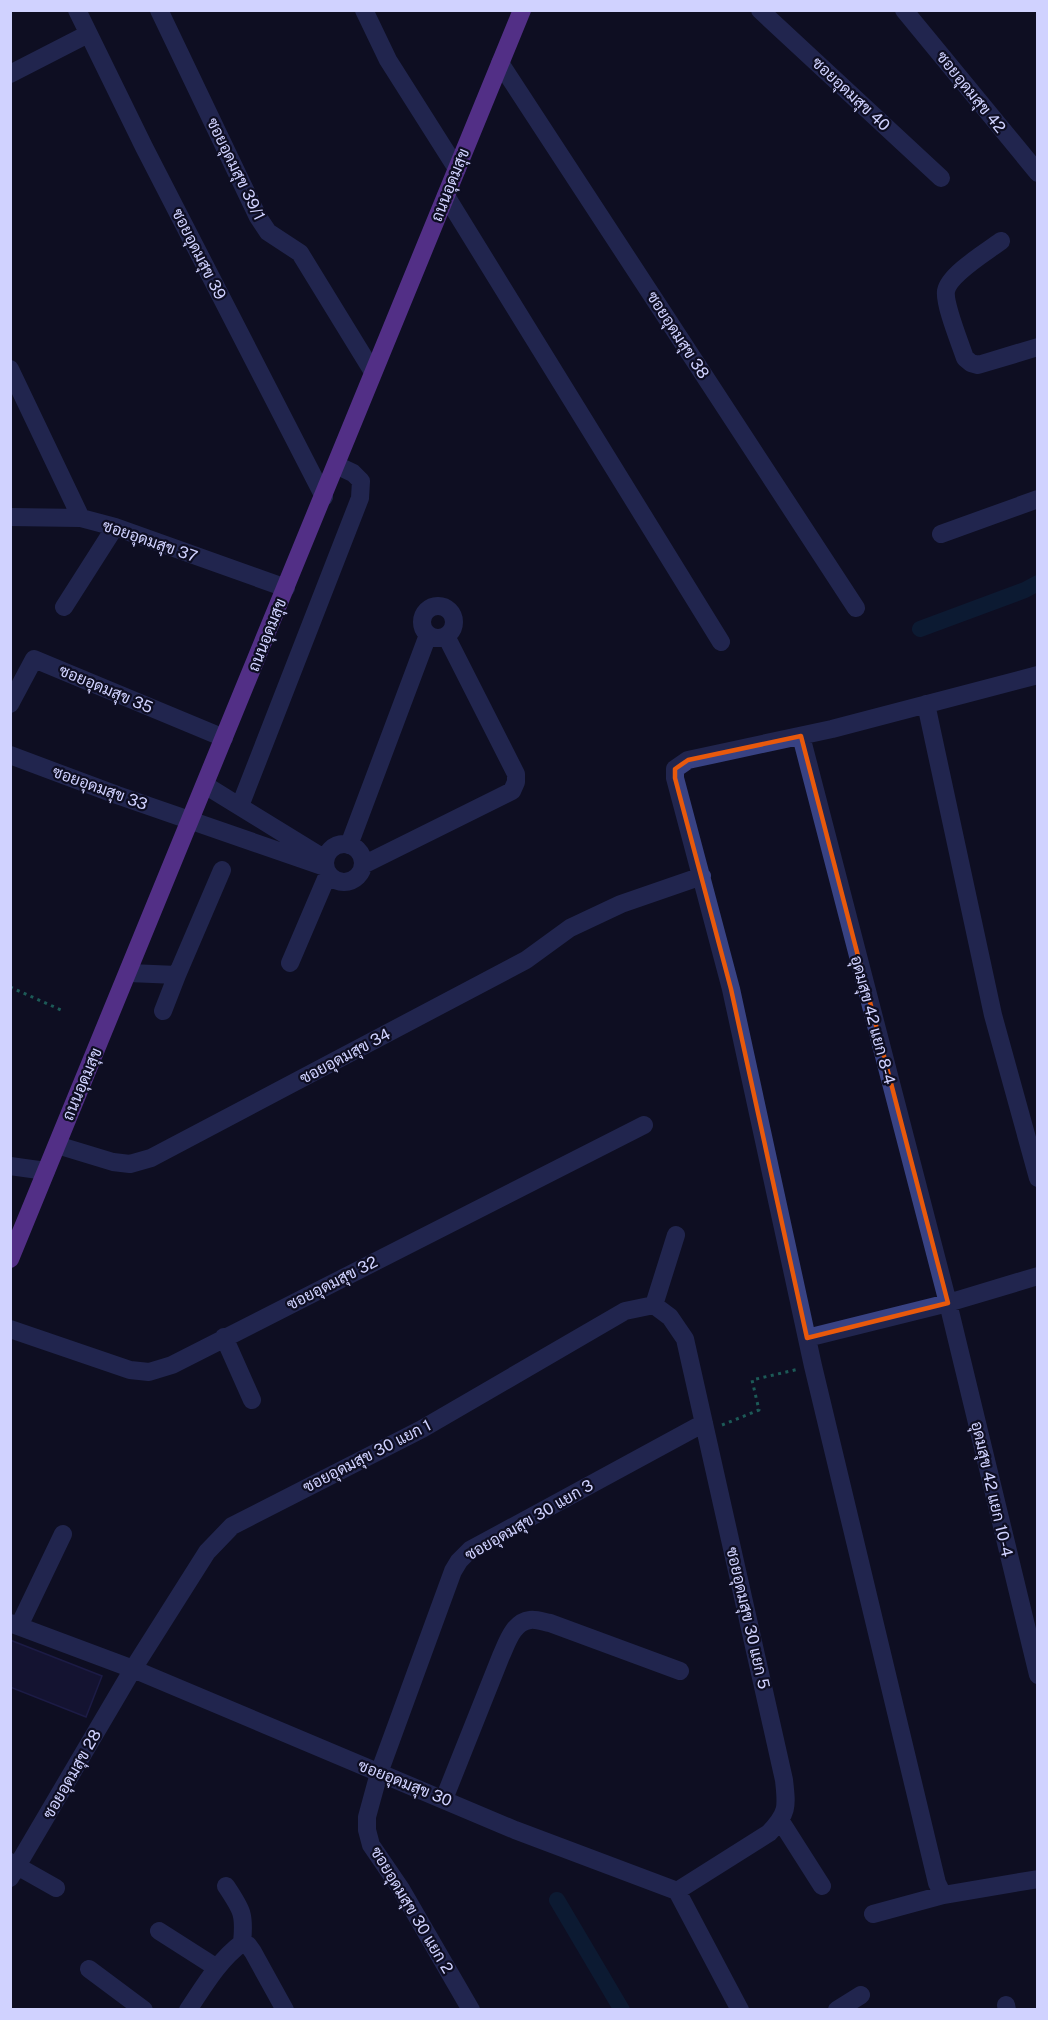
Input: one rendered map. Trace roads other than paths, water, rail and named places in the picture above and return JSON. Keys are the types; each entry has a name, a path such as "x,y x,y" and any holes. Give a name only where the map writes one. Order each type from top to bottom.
{"main road":[{"name":"ถนนอุดมสุข","path":"10,1258 129,973 522,10"}],"street":[{"name":"ซอยอุดมสุข 39","path":"77,10 324,497"},
{"name":"ซอยอุดมสุข 39/1","path":"159,10 258,217 268,232 300,253 373,372"},
{"path":"364,10 388,60 457,169"},
{"name":"ซอยอุดมสุข 40","path":"760,10 941,178"},
{"name":"ซอยอุดมสุข 42","path":"904,10 1038,173"},
{"path":"10,74 88,34"},
{"name":"ซอยอุดมสุข 38","path":"500,63 856,608"},
{"path":"446,196 721,642"},
{"path":"1001,241 957,275 947,287 947,300 965,358 978,365 1038,347"},
{"path":"10,369 81,518"},
{"path":"240,806 360,498 361,481 353,473 336,465"},
{"path":"941,534 1038,499"},
{"name":"ซอยอุดมสุข 37","path":"10,517 81,518 115,527 286,588"},
{"path":"64,607 115,527"},
{"path":"205,785 240,806 326,867 333,879 345,882 357,877 363,865 512,791 516,782 516,774 437,636 349,845"},
{"name":"ซอยอุดมสุข 35","path":"11,703 34,659 224,738"},
{"path":"943,1895 934,1873 813,1366 731,989 675,778 675,769 688,760 801,736 1038,675"},
{"path":"926,704 993,1015 1038,1178"},
{"name":"อุดมสุข 42 แยก 8-4","path":"801,736 948,1303"},
{"name":"ซอยอุดมสุข 33","path":"10,755 326,867"},
{"path":"290,963 332,848 337,845 349,845 360,853 363,865"},
{"path":"163,1011 222,870"},
{"name":"ซอยอุดมสุข 34","path":"57,1145 113,1162 130,1164 150,1158 516,965 570,928 621,904 702,876"},
{"path":"129,973 177,975"},
{"name":"ซอยอุดมสุข 32","path":"10,1329 130,1370 149,1372 172,1365 644,1125"},
{"path":"10,1166 46,1171"},
{"path":"654,1305 676,1235"},
{"path":"807,1338 948,1303 1038,1276"},
{"name":"อุดมสุข 42 แยก 10-4","path":"948,1303 1038,1675"},
{"name":"ซอยอุดมสุข 30 แยก 5","path":"654,1305 670,1317 685,1340 784,1780 787,1804 780,1820"},
{"name":"ซอยอุดมสุข 30 แยก 1","path":"133,1669 207,1552 232,1526 422,1429 625,1311 654,1305"},
{"path":"224,1337 252,1400"},
{"name":"ซอยอุดมสุข 30 แยก 3","path":"379,1773 459,1561 470,1550 498,1534 705,1428"},
{"path":"15,1624 63,1534"},
{"path":"444,1799 501,1656 511,1634 519,1624 530,1620 550,1623 680,1671"},
{"name":"ซอยอุดมสุข 30","path":"15,1624 133,1669 515,1830 677,1891"},
{"name":"ซอยอุดมสุข 28","path":"13,1869 133,1669"},
{"name":"ซอยอุดมสุข 30 แยก 2","path":"379,1773 367,1817 367,1830 371,1845 401,1889 471,2010"},
{"path":"740,2010 677,1891 769,1833 780,1820 822,1886"},
{"path":"13,1869 56,1888"},
{"path":"873,1914 943,1895 1038,1879"},
{"path":"188,2010 217,1968 237,1947 244,1922 240,1908 226,1886"},
{"path":"159,1931 217,1968"},
{"path":"237,1947 248,1945 254,1952 285,2010"},
{"path":"89,1969 144,2010"},
{"path":"837,2010 861,1995"}],"waterway":[{"path":"920,629 1025,590 1038,583"},
{"path":"557,1900 622,2010"}]}
